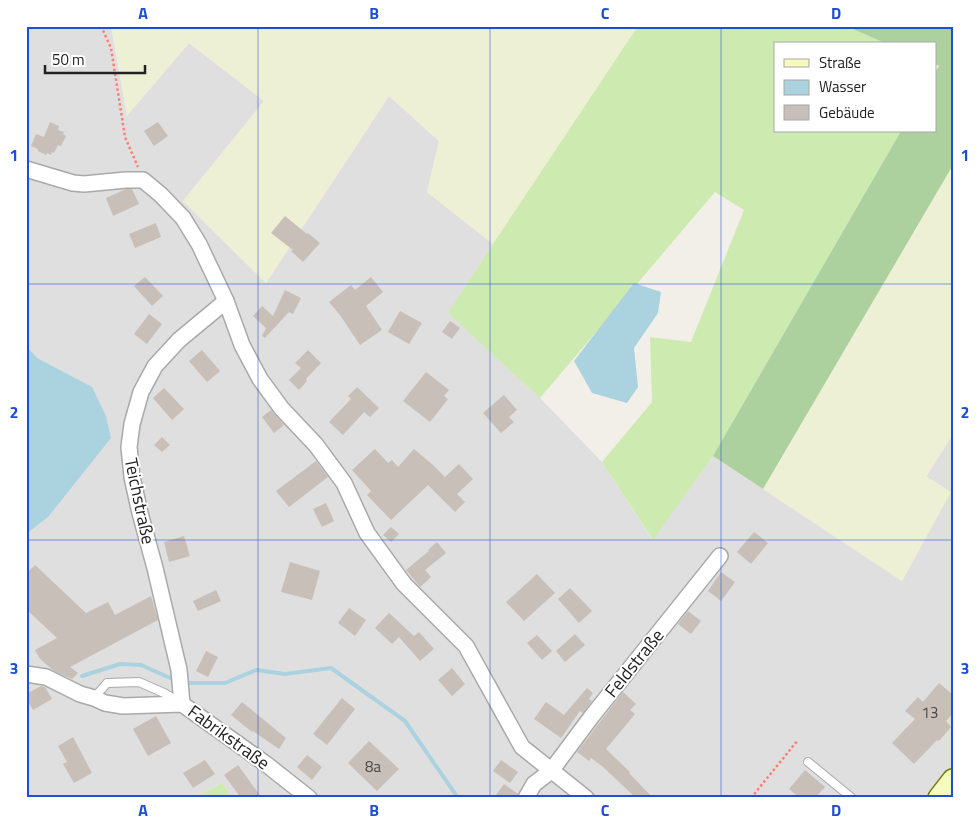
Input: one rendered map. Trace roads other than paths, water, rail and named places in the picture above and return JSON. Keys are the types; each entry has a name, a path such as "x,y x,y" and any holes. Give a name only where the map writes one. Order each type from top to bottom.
{"street":[{"path":"26,169 73,183 143,180 161,195 183,218 199,244 226,301 242,345 260,379 282,409 316,445 344,483 367,533 404,584 466,646 522,747 586,798"},
{"name":"Teichstraße","path":"181,697 179,670 140,514 132,477 129,447 132,424 141,392 155,366 179,340 226,301"},
{"name":"Feldstraße","path":"526,798 534,784 551,771 598,708 720,556"},
{"name":"Fabrikstraße","path":"26,674 46,677 105,704 123,706 181,697 309,798"},
{"path":"939,798 953,780"}],"lane":[{"path":"94,698 108,683 138,682 164,693 181,697"},
{"path":"808,762 852,798"}],"water":[{"path":"634,283 661,292 658,313 634,348 638,387 627,403 592,393 574,361"},
{"path":"26,346 37,358 92,387 106,416 111,438 48,517 26,534"}],"waterway":[{"path":"82,676 120,664 141,665 177,681"},
{"path":"184,683 225,683 256,670 285,674 331,668 405,721 458,798"}]}
